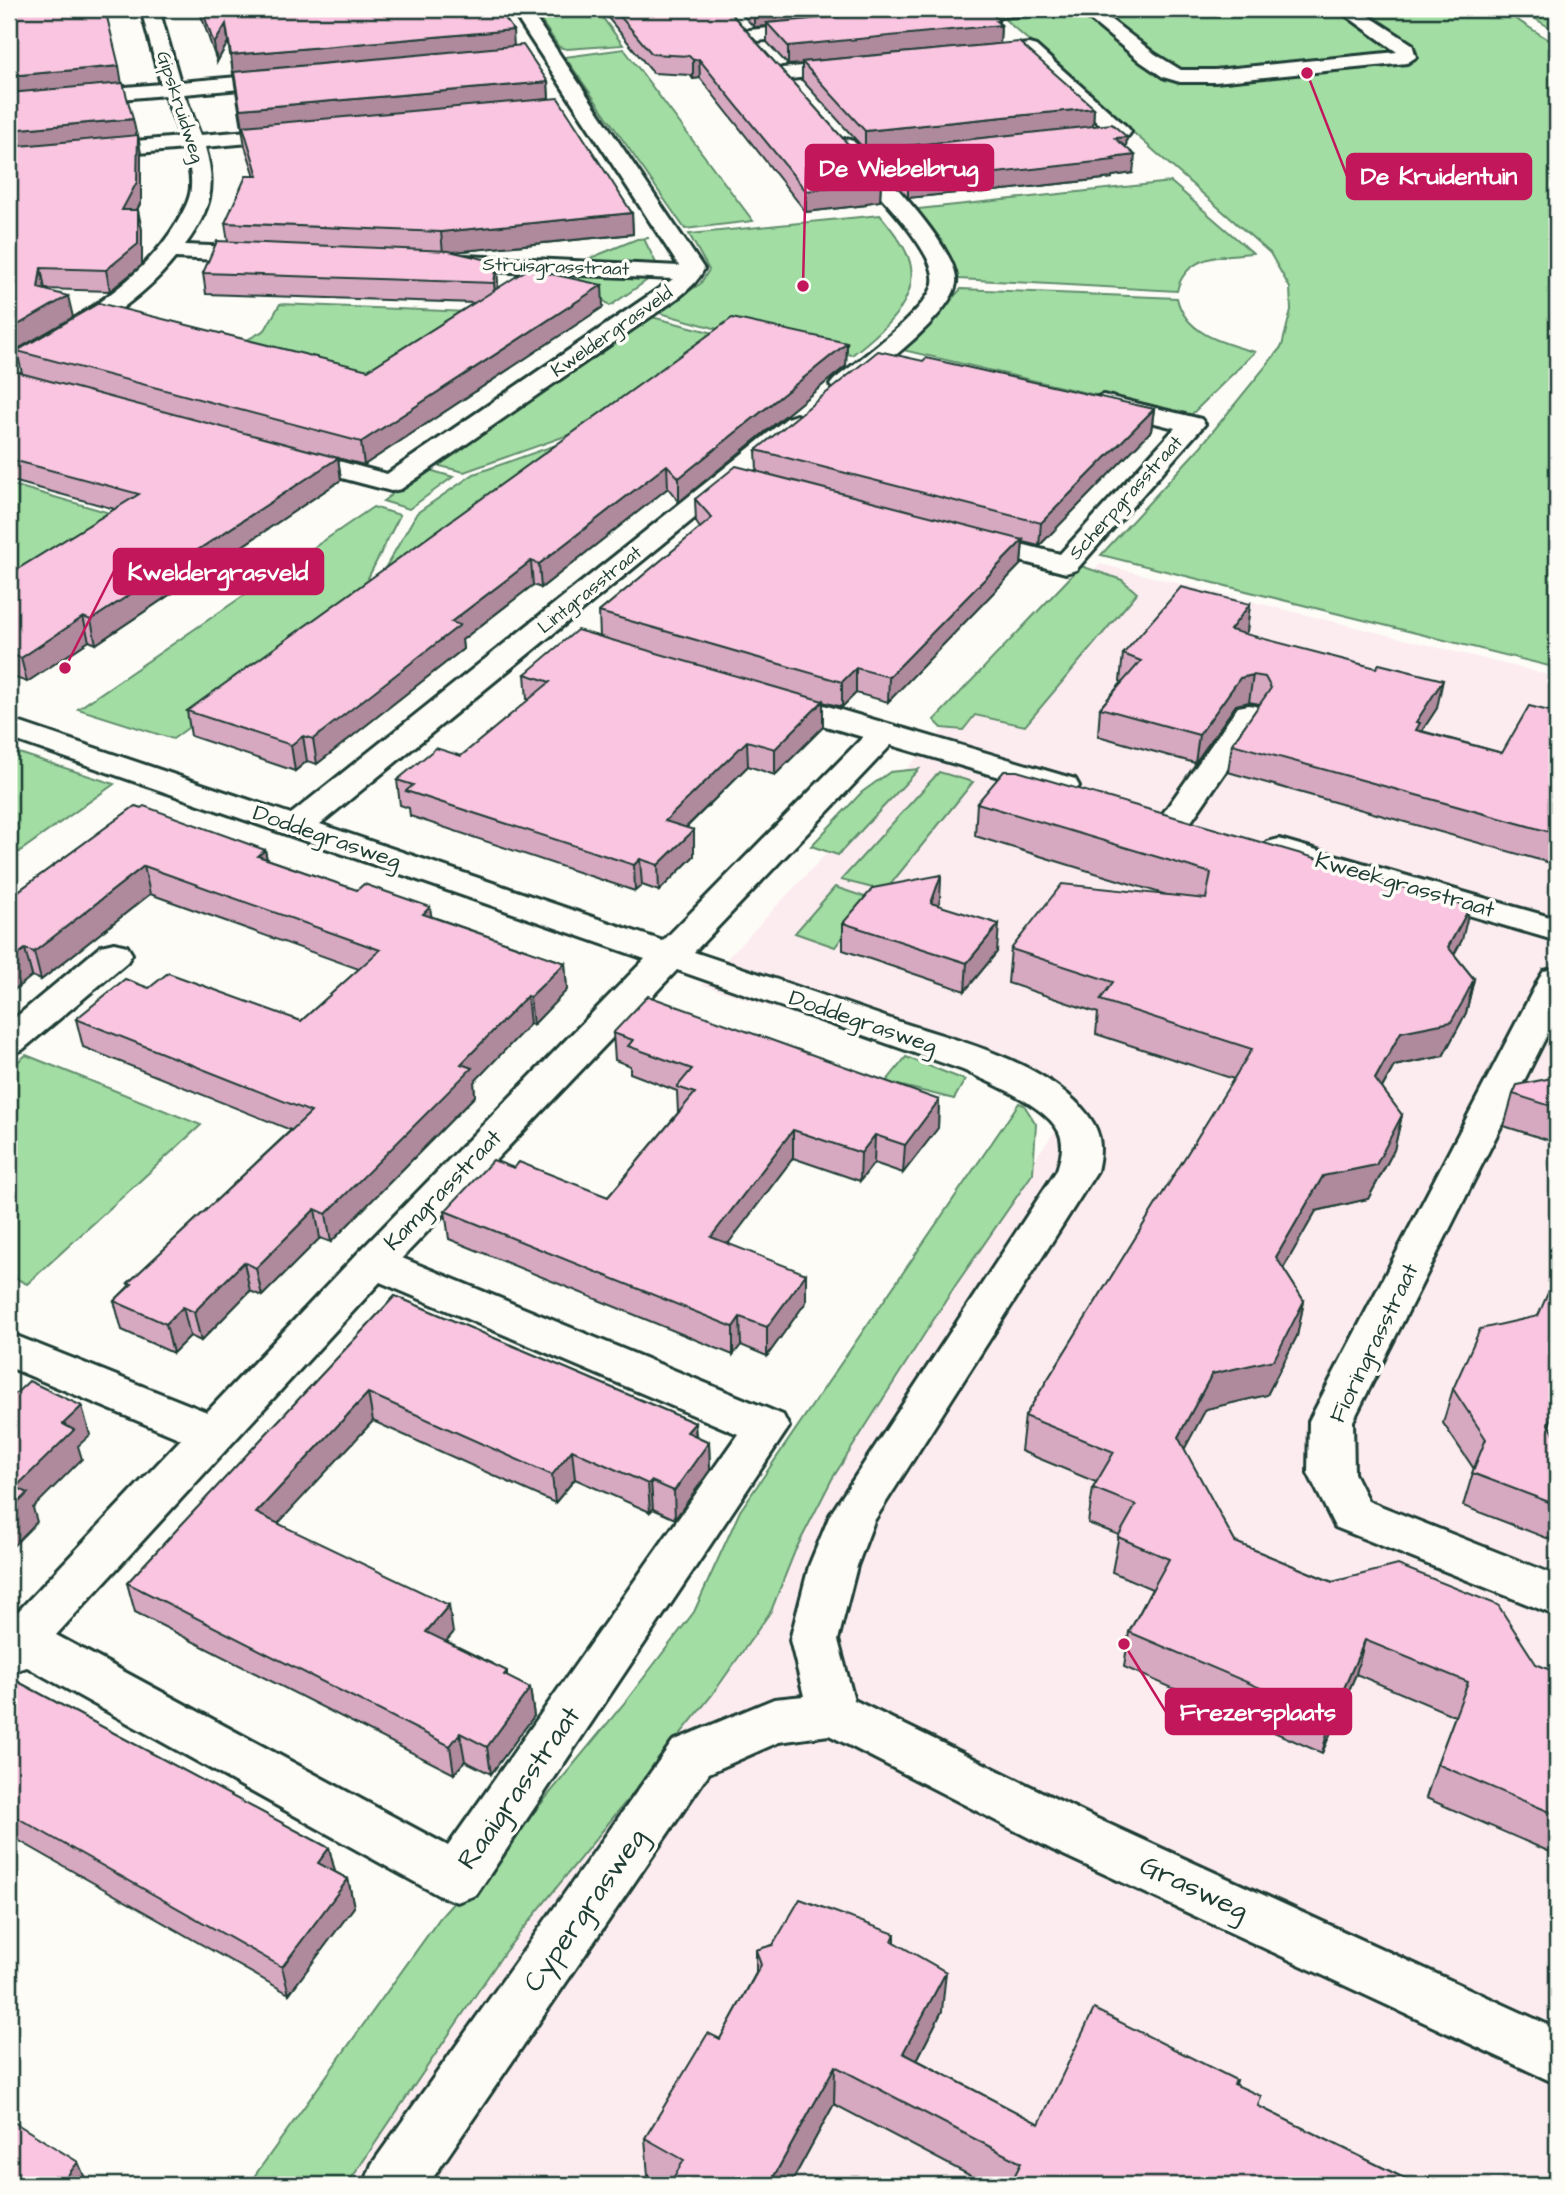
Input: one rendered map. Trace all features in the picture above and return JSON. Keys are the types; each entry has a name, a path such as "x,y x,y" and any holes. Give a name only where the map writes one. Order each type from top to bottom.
{"street":[{"name":"Gipskruidweg","path":"13,377 134,286 169,251 199,202 202,185 192,144 172,89 150,9"},
{"name":"Kweldergrasveld","path":"264,449 391,483 671,292 691,273 693,269 688,259 520,9"},
{"path":"922,20 1033,9"},
{"path":"1086,9 1148,58 1170,73 1180,76 1215,76 1407,57 1405,48 1346,9"},
{"path":"732,18 799,94"},
{"path":"749,36 842,27"},
{"path":"961,57 1029,50 1121,132 1066,138"},
{"path":"524,56 551,54"},
{"path":"782,74 878,65"},
{"path":"9,103 303,78"},
{"path":"557,108 586,106"},
{"path":"9,158 320,131"},
{"name":"Lintgrasstraat","path":"297,827 539,631 744,481 896,355 945,283 939,258 901,206 835,133"},
{"path":"859,160 887,157"},
{"path":"169,251 285,256"},
{"name":"Struisgrasstraat","path":"423,261 691,273"},
{"name":"Scherpgrasstraat","path":"945,533 1066,564 1192,424 1085,399"},
{"path":"539,631 578,642"},
{"path":"751,694 1098,796"},
{"path":"1176,819 1250,714"},
{"name":"Doddegrasweg","path":"12,732 297,827 976,1061 1019,1081 1063,1112 1077,1129 1082,1149 1077,1171 853,1515 833,1566 814,1640 833,1713"},
{"name":"Kamgrasstraat","path":"15,1647 373,1263 884,734"},
{"name":"Kweekgrasstraat","path":"1254,841 1556,926"},
{"path":"9,1042 114,954"},
{"name":"Fioringrasstraat","path":"1557,979 1331,1421 1331,1473 1351,1514 1557,1596"},
{"name":"Raaigrasstraat","path":"15,1647 457,1878 767,1427 373,1263"},
{"path":"9,1349 215,1434"},
{"name":"Grasweg","path":"833,1713 1072,1833 1557,2057"},
{"name":"Cypergrasweg","path":"393,2185 691,1757 774,1721 833,1713"}],"shaded area":[{"path":"1100,564 1557,677 1557,2185 306,2185 1074,1104 702,985"}],"green space":[{"path":"533,9 596,9 623,45 567,49 559,47"},
{"path":"1016,9 1500,9 1557,45 1557,668 1101,555 1201,446 1282,346 1291,310 1290,288 1270,253 1002,17 1022,14"},
{"path":"1519,9 1557,9 1557,32"},
{"path":"624,49 753,221 685,229 565,57"},
{"path":"1171,182 1253,253 1217,257 1196,264 1181,279 1177,291 959,279 942,240 909,210"},
{"path":"880,215 905,250 911,266 911,282 907,296 889,323 852,355 732,333 656,312 700,284 709,270 689,234"},
{"path":"649,238 644,239 657,265 583,261 637,239"},
{"path":"578,274 649,279 610,306 577,277"},
{"path":"961,289 1177,298 1181,310 1197,329 1230,345 1255,352 1189,417 903,350"},
{"path":"280,304 494,313 376,390 223,353 265,330"},
{"path":"648,316 725,336 587,437 571,434 464,472 436,465"},
{"path":"573,439 381,575 417,513 474,474"},
{"path":"426,469 453,477 409,509 383,501"},
{"path":"13,485 127,518 9,582 9,488"},
{"path":"373,507 400,515 368,578 381,586 173,739 78,709"},
{"path":"1081,566 1122,580 1137,593 1025,726 975,715 963,730 942,728 934,720"},
{"path":"19,753 114,784 9,859 9,760"},
{"path":"919,769 838,855 811,846 862,792 890,772"},
{"path":"939,772 973,782 885,891 841,880"},
{"path":"835,887 871,899 835,947 795,933"},
{"path":"26,1055 201,1125 27,1284 9,1275 9,1069"},
{"path":"906,1057 965,1080 954,1099 886,1082"},
{"path":"1019,1103 1024,1105 1036,1124 1033,1173 955,1286 832,1479 795,1551 771,1611 712,1695 506,1950 347,2185 248,2185 440,1918 535,1811 626,1701 694,1612 740,1511"}],"building":[{"path":"9,9 105,9 119,66 9,76"},
{"path":"202,9 499,9 513,30 231,55 226,24 214,44"},
{"path":"614,9 727,9 881,181 806,191 699,59 652,54"},
{"path":"923,9 986,9 1001,25 788,46 767,23"},
{"path":"1019,42 1094,108 865,131 802,62"},
{"path":"523,45 548,82 240,109 234,72"},
{"path":"123,83 133,119 9,130 9,93"},
{"path":"558,98 632,213 441,232 225,223 246,176 258,176 243,126"},
{"path":"1112,124 1127,137 1115,138 1135,155 1111,158 1114,160 969,176 966,173 908,180 880,149"},
{"path":"138,135 137,182 122,210 138,210 138,244 106,270 41,268 38,288 68,296 9,330 9,147"},
{"path":"217,241 449,251 497,262 494,283 203,273"},
{"path":"528,269 602,285 361,442 17,351 99,303 368,370"},
{"path":"732,318 847,343 679,478 667,465 539,564 531,561 451,622 460,625 313,739 303,736 291,745 187,711"},
{"path":"878,351 923,361 926,358 1154,409 1041,523 756,450"},
{"path":"9,370 338,458 91,620 83,617 21,658 9,654 9,568 16,570 139,494 9,459"},
{"path":"736,466 1023,540 889,677 856,668 842,682 599,612 712,518 695,499"},
{"path":"1181,587 1250,604 1230,630 1376,668 1379,664 1443,680 1416,722 1420,723 1416,730 1502,753 1529,706 1557,713 1557,834 1232,744 1271,688 1265,677 1253,675 1240,678 1199,735 1100,708 1141,661 1123,654"},
{"path":"577,630 823,701 775,749 747,741 665,821 694,830 658,865 640,859 634,865 406,791 413,785 397,780 436,748 461,756 550,682 525,674"},
{"path":"1004,771 1017,771 1329,862 1327,865 1470,907 1448,947 1474,979 1462,1003 1451,1022 1401,1032 1375,1079 1402,1115 1376,1165 1323,1176 1276,1257 1304,1301 1274,1360 1212,1374 1178,1437 1235,1542 1332,1582 1398,1565 1498,1605 1536,1664 1557,1673 1557,1815 1437,1764 1468,1682 1365,1640 1331,1718 1129,1632 1169,1559 1118,1537 1136,1505 1093,1488 1114,1452 1025,1416 1252,1049 1100,1000 1113,982 1011,949 1062,884 1206,899 1211,873 977,803"},
{"path":"135,806 144,806 265,850 258,856 357,890 364,884 430,907 423,914 565,963 530,997 527,996 461,1064 472,1068 326,1214 315,1209 256,1268 244,1262 194,1312 183,1307 166,1324 114,1301 132,1284 128,1283 311,1112 76,1019 125,979 149,988 168,973 301,1021 380,950 144,866 34,952 25,949 9,961 9,898"},
{"path":"941,875 931,903 999,924 967,963 843,923 873,888"},
{"path":"648,996 939,1100 905,1145 875,1135 861,1153 793,1130 711,1237 806,1274 767,1327 740,1317 733,1327 445,1211 493,1160 514,1168 519,1162 608,1197 695,1093 677,1087 692,1069 628,1046 633,1040 613,1033"},
{"path":"1557,1077 1557,1108 1513,1094 1517,1085"},
{"path":"1551,1286 1557,1288 1557,1400 1548,1424 1557,1438 1557,1505 1472,1473 1486,1439 1453,1389 1480,1329 1538,1316"},
{"path":"395,1296 695,1423 687,1432 709,1442 674,1491 651,1481 648,1484 572,1450 552,1475 368,1393 256,1513 449,1605 426,1632 507,1671 504,1675 530,1688 487,1747 460,1733 450,1746 127,1583"},
{"path":"29,1381 82,1406 63,1424 74,1430 16,1487 28,1493 9,1512 9,1399"},
{"path":"9,1677 329,1848 318,1863 348,1879 282,1967 9,1813"},
{"path":"800,1899 895,1934 892,1941 946,1972 903,2053 1039,2124 1094,2009 1236,2080 1234,2084 1261,2096 1258,2106 1418,2185 1010,2185 1021,2163 835,2066 769,2185 669,2185 684,2160 645,2138 708,2033 720,2039 761,1965 756,1950 773,1945"},
{"path":"9,2119 78,2162 60,2185 9,2185"}],"place":[{"name":"De Kruidentuin","path":"1307,73"},
{"name":"De Wiebelbrug","path":"803,286"},
{"name":"Kweldergrasveld","path":"65,668"},
{"name":"Frezersplaats","path":"1124,1644"}]}
